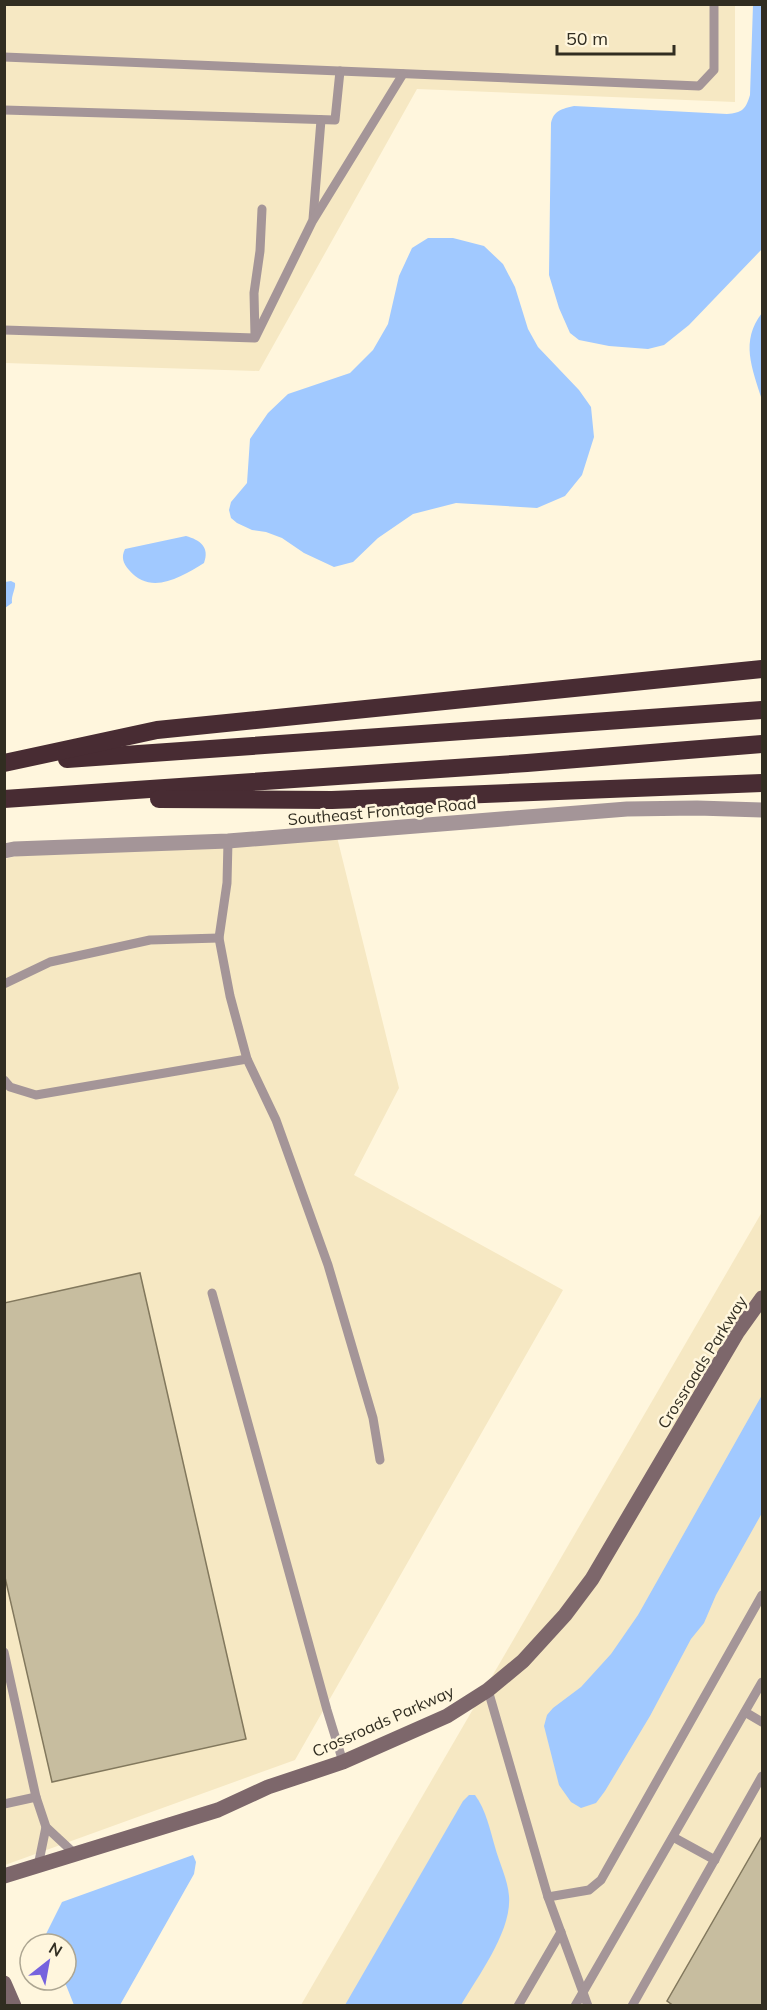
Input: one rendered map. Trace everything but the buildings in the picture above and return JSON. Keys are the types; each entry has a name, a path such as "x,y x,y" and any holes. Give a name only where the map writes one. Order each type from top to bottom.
{"highway":[{"path":"4,763 157,730 762,669"},
{"path":"4,763 762,710"},
{"path":"4,799 527,763 762,744"},
{"path":"4,799 332,800 762,783"}],"street":[{"name":"Southeast Frontage Road","path":"4,851 228,841 627,809 762,810"},
{"name":"Crossroads Parkway","path":"4,1876 218,1810 268,1788 343,1762 447,1716 488,1690 523,1661 565,1615 592,1579 737,1333 762,1298"},
{"path":"4,1983 14,2006"}],"lane":[{"path":"4,57 699,86 714,70 714,4"},
{"path":"4,110 335,120 340,71"},
{"path":"255,338 312,222 403,74"},
{"path":"312,222 321,120"},
{"path":"255,338 254,293 260,251 262,209"},
{"path":"4,330 255,338"},
{"path":"228,841 227,883 219,938 230,996 247,1059 276,1120 328,1265 373,1418 380,1460"},
{"path":"4,984 50,962 150,940 219,938"},
{"path":"4,1080 10,1087 36,1095 247,1059"},
{"path":"212,1293 343,1762"},
{"path":"548,1897 589,1890 601,1880 762,1595"},
{"path":"4,1652 36,1797 46,1827 75,1854"},
{"path":"575,2006 762,1682"},
{"path":"488,1690 548,1897 588,2006"},
{"path":"745,1712 762,1722"},
{"path":"632,2006 762,1776"},
{"path":"4,1804 36,1797"},
{"path":"38,1866 46,1827"},
{"path":"673,1837 715,1860"},
{"path":"518,2006 561,1932"}],"shaded area":[{"path":"5,5 735,5 735,102 417,89 259,371 5,363"},
{"path":"337,837 399,1088 354,1175 563,1290 295,1760 5,1865 5,859 28,853"},
{"path":"762,1212 762,2005 301,2005"}],"water":[{"path":"753,5 762,5 762,249 689,325 664,345 648,349 609,346 579,340 570,333 559,308 549,275 551,123 554,115 574,106 727,114 740,111 747,104 750,95"},
{"path":"428,238 453,238 484,246 503,264 515,287 528,329 538,347 579,390 591,407 594,437 582,475 565,496 537,508 456,503 413,514 378,538 353,562 334,567 304,553 282,538 252,530 237,523 231,518 229,510 231,502 247,483 250,439 268,413 288,394 350,373 373,350 388,324 399,276 412,248"},
{"path":"762,313 762,400 752,366 750,344 755,323"},
{"path":"186,536 196,540 205,548 206,557 204,563 186,574 166,582 147,582 138,578 124,562 125,549"},
{"path":"5,582 15,583 12,603 5,608"},
{"path":"762,1395 762,1513 716,1595 704,1623 691,1639 650,1716 605,1791 596,1803 581,1808 571,1802 559,1785 544,1726 547,1715 581,1687 611,1654 638,1615"},
{"path":"469,1795 475,1795 485,1814 509,1896 505,1924 484,1967 461,2005 345,2005 463,1801"},
{"path":"193,1855 196,1862 194,1874 120,2005 74,2005 69,1992 78,1992 78,1932 47,1932 62,1902"}]}
